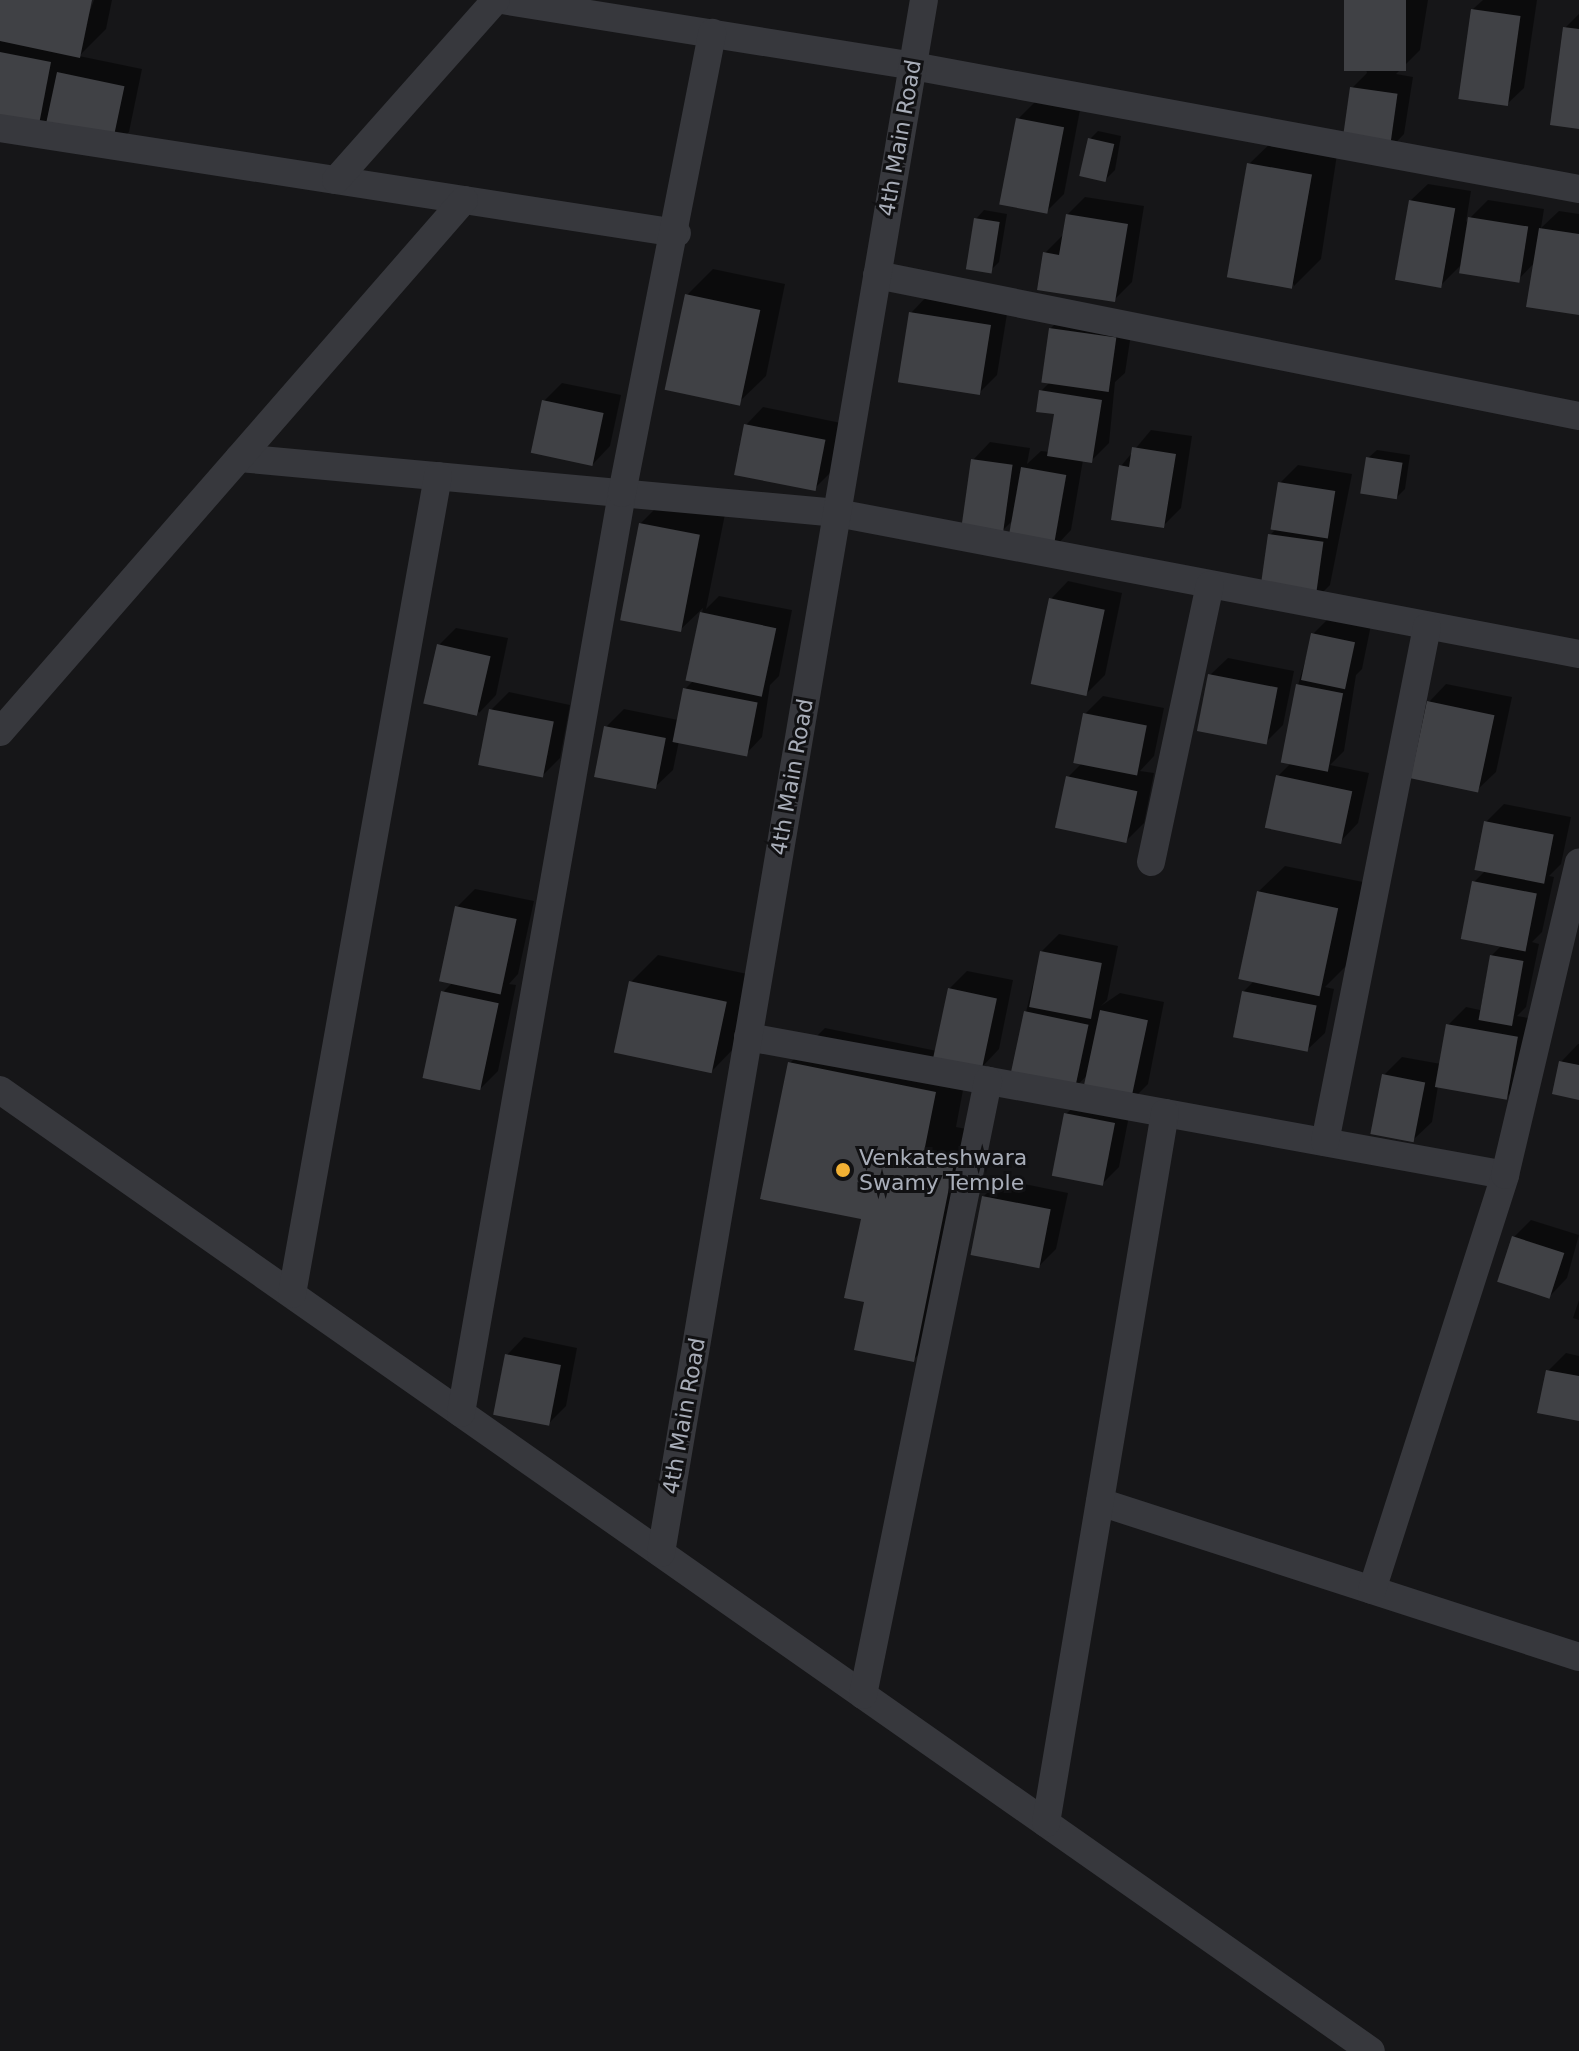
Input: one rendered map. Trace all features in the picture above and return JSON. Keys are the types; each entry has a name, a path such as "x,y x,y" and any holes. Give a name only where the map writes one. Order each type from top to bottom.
{"street":[{"path":"336,180 499,0 913,66 1579,189"},
{"name":"4th Main Road","path":"661,1553 924,0"},
{"path":"461,1413 622,493 677,233 712,33"},
{"path":"0,128 677,233"},
{"path":"0,732 464,200"},
{"path":"877,275 1579,416"},
{"path":"239,458 837,513 1579,654"},
{"path":"292,1294 438,476"},
{"path":"1151,862 1210,585"},
{"path":"1325,1142 1427,627"},
{"path":"1372,1590 1505,1175 1579,863"},
{"path":"748,1037 1505,1175"},
{"path":"863,1695 988,1081"},
{"path":"0,1090 1371,2051"},
{"path":"1046,1823 1165,1113"},
{"path":"1100,1502 1579,1657"}],"building":[{"path":"0,0 92,0 80,58 0,41"},
{"path":"1344,0 1406,0 1406,71 1344,71"},
{"path":"1471,9 1521,16 1508,106 1458,99"},
{"path":"1563,27 1579,29 1579,129 1550,125"},
{"path":"0,52 51,62 37,135 0,128"},
{"path":"57,72 124,86 111,152 43,138"},
{"path":"1350,87 1398,94 1389,154 1342,147"},
{"path":"1016,118 1064,127 1047,214 999,204"},
{"path":"1088,138 1114,144 1106,182 1079,176"},
{"path":"1247,163 1312,174 1292,289 1227,277"},
{"path":"1409,200 1455,208 1441,288 1395,280"},
{"path":"1066,214 1128,224 1115,302 1037,290 1043,252 1059,255"},
{"path":"1468,217 1528,227 1519,283 1459,273"},
{"path":"974,218 1000,222 992,273 966,269"},
{"path":"1539,228 1579,234 1579,315 1526,307"},
{"path":"685,294 760,310 740,406 665,390"},
{"path":"909,312 991,325 980,395 898,382"},
{"path":"1049,328 1116,337 1109,392 1041,382"},
{"path":"1039,390 1102,400 1092,463 1047,456 1054,414 1036,412"},
{"path":"542,400 604,413 592,466 531,453"},
{"path":"744,424 825,440 816,491 734,475"},
{"path":"1132,447 1176,454 1164,528 1111,520 1119,465 1129,467"},
{"path":"1366,457 1403,463 1397,499 1360,494"},
{"path":"971,459 1013,465 1003,532 962,526"},
{"path":"1021,467 1066,475 1053,550 1008,542"},
{"path":"1278,482 1335,491 1328,538 1270,529"},
{"path":"639,523 700,535 681,632 620,620"},
{"path":"1268,534 1323,542 1315,604 1259,596"},
{"path":"1049,598 1105,610 1086,696 1031,684"},
{"path":"700,612 776,628 762,697 685,680"},
{"path":"1311,633 1355,642 1345,689 1301,680"},
{"path":"437,644 491,656 477,716 423,703"},
{"path":"1208,674 1278,688 1267,744 1197,731"},
{"path":"1296,684 1343,693 1328,772 1281,763"},
{"path":"683,688 758,703 747,756 673,742"},
{"path":"1427,701 1494,715 1478,793 1411,778"},
{"path":"489,709 554,722 543,778 478,765"},
{"path":"1083,713 1147,725 1137,775 1073,763"},
{"path":"604,726 666,738 656,789 594,777"},
{"path":"1276,775 1352,791 1341,844 1265,828"},
{"path":"1066,776 1137,791 1126,843 1055,828"},
{"path":"1484,821 1554,835 1544,884 1474,870"},
{"path":"1472,881 1537,894 1526,952 1461,939"},
{"path":"1257,891 1338,908 1319,996 1238,979"},
{"path":"455,906 517,919 501,994 439,981"},
{"path":"1040,951 1102,963 1091,1019 1029,1007"},
{"path":"1490,955 1523,961 1512,1026 1479,1020"},
{"path":"629,981 727,1002 712,1073 614,1052"},
{"path":"948,988 997,998 982,1070 933,1059"},
{"path":"441,991 499,1003 480,1090 422,1078"},
{"path":"1242,991 1317,1006 1308,1052 1233,1037"},
{"path":"1100,1010 1148,1020 1130,1104 1082,1094"},
{"path":"1024,1011 1089,1025 1075,1089 1010,1076"},
{"path":"1446,1024 1518,1037 1507,1100 1435,1087"},
{"path":"1559,1061 1579,1065 1579,1100 1552,1094"},
{"path":"788,1062 936,1092 922,1162 953,1168 914,1362 854,1350 864,1302 844,1298 861,1219 760,1199"},
{"path":"1382,1074 1425,1082 1414,1142 1370,1134"},
{"path":"1064,1113 1115,1123 1103,1186 1052,1176"},
{"path":"982,1196 1051,1209 1039,1268 971,1255"},
{"path":"1512,1236 1564,1253 1549,1299 1497,1282"},
{"path":"505,1354 561,1365 549,1426 493,1415"},
{"path":"1546,1370 1579,1376 1579,1421 1537,1413"}],"place":[{"name":"Venkateshwara Swamy Temple","path":"843,1170"}]}
